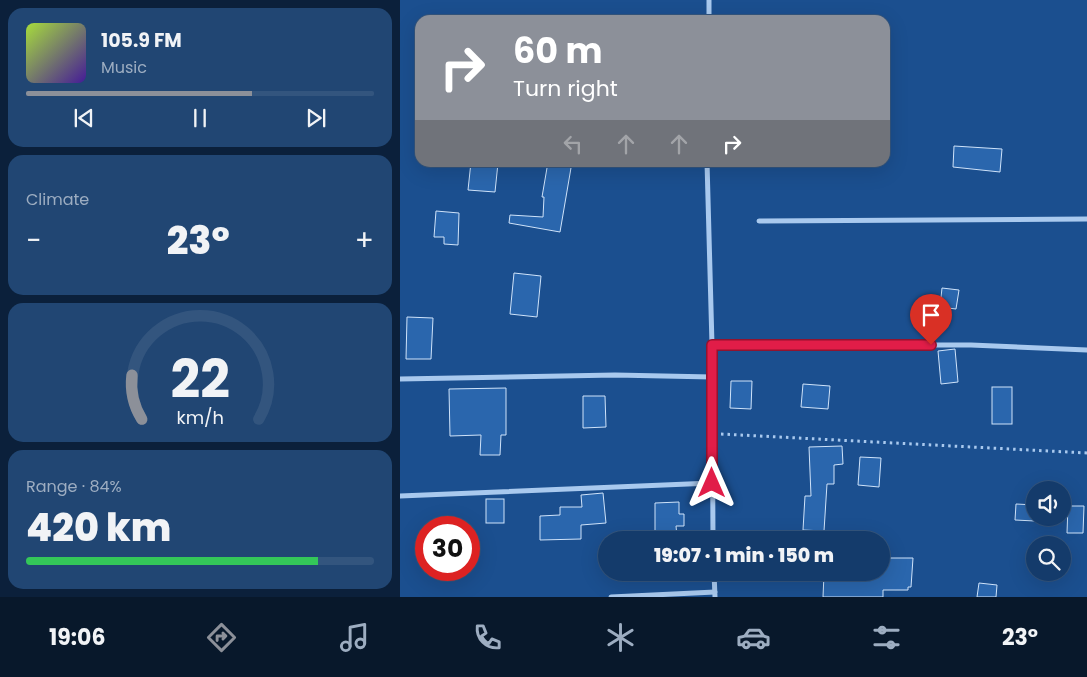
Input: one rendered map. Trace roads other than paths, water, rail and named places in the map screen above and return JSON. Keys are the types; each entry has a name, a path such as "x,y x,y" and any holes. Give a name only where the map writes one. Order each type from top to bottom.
{"street":[{"path":"708,15 709,0"},
{"path":"707,167 712,345 713,531"},
{"path":"759,221 1087,219"},
{"path":"712,345 971,345 1087,350"},
{"path":"400,379 614,375 712,377"},
{"path":"400,496 712,483"},
{"path":"611,597 715,594 714,581"}]}
